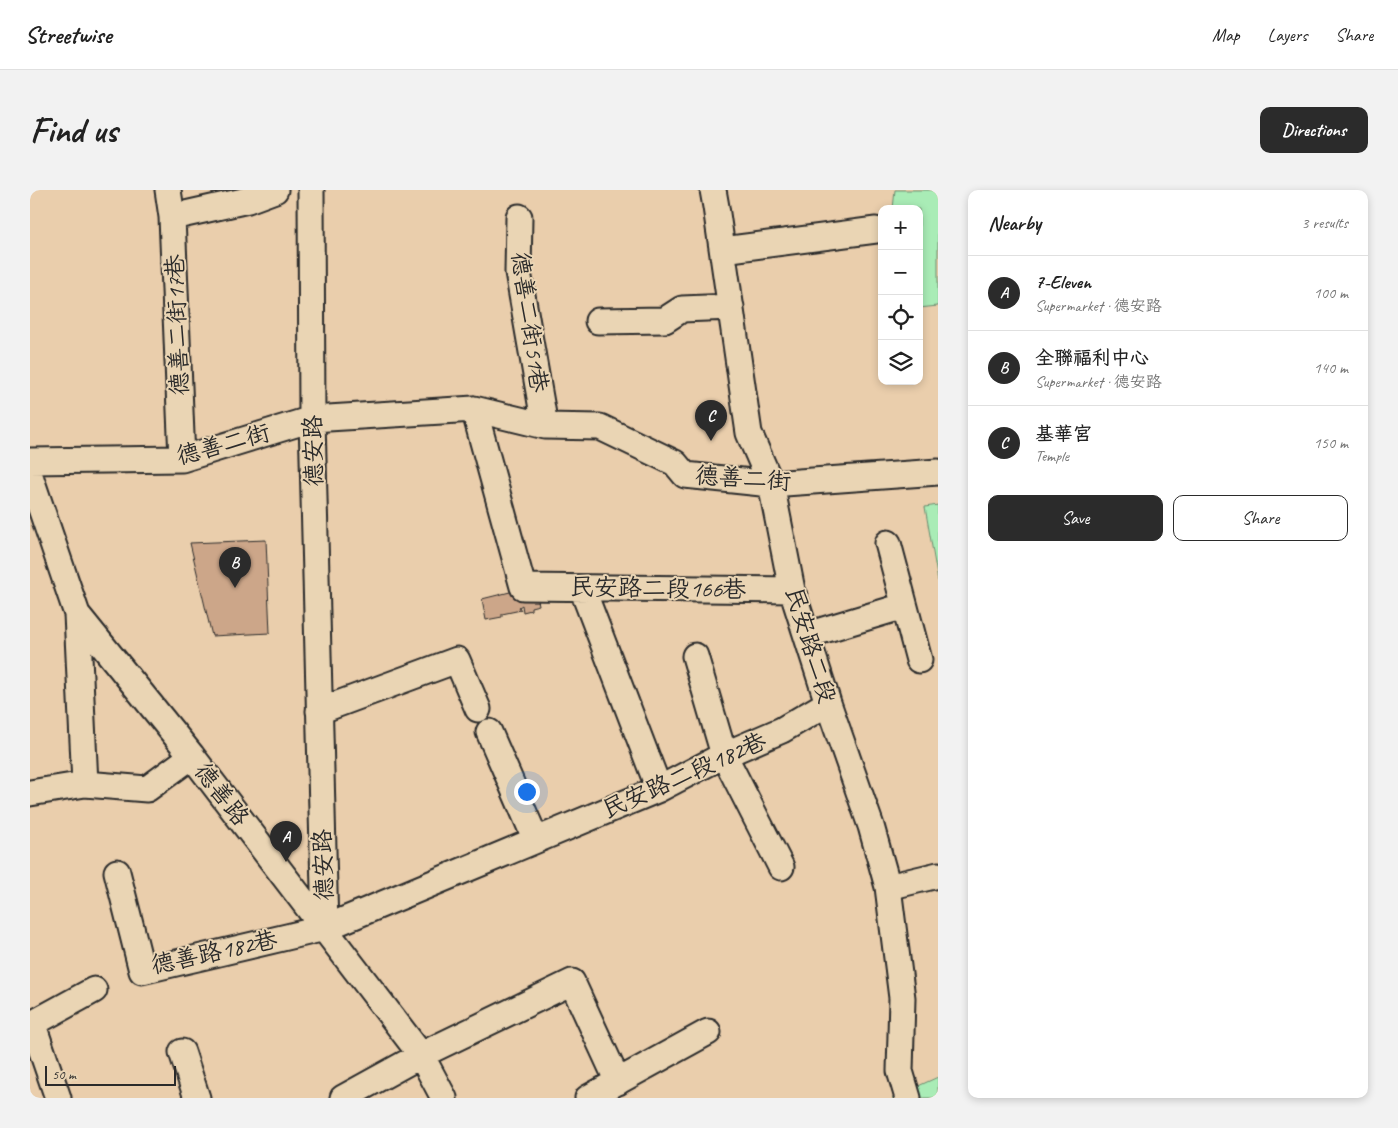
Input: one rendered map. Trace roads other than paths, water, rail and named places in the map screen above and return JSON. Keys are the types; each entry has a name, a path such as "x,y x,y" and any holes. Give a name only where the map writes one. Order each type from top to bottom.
{"street":[{"name":"德善二街17巷","path":"168,190 172,217 182,459"},
{"path":"172,217 248,200 275,190"},
{"name":"德安路","path":"311,190 312,419 325,928"},
{"name":"民安路二段","path":"713,190 749,433 771,484 792,590 828,703 871,826 888,887 902,998 900,1072 908,1098"},
{"name":"德善二街51巷","path":"519,217 518,272 545,426"},
{"path":"723,250 876,230"},
{"path":"598,321 665,320 682,308 731,307"},
{"name":"德善二街","path":"30,461 182,459 312,419 474,409 545,426 600,427 675,463 685,475 771,484 938,472"},
{"name":"民安路二段166巷","path":"474,409 523,587 792,590"},
{"name":"德善路","path":"30,476 77,614 192,756 325,928 421,1055 444,1098"},
{"path":"888,543 919,660"},
{"path":"582,588 659,789"},
{"path":"807,635 904,606"},
{"path":"77,614 85,784"},
{"path":"695,656 724,755 781,866"},
{"path":"319,711 456,660 478,709"},
{"name":"民安路二段182巷","path":"325,928 659,789 724,755 782,730 828,703"},
{"path":"489,732 536,840"},
{"path":"30,793 85,784 147,789 192,756"},
{"name":"德善路182巷","path":"116,872 142,971 325,928"},
{"path":"888,887 938,875"},
{"path":"342,1098 421,1055 572,982 618,1082"},
{"path":"58,1098 31,1025 94,990"},
{"path":"588,1098 708,1032"},
{"path":"182,1052 197,1098"}],"place":[{"name":"基華宮","path":"711,441"},
{"name":"全聯福利中心","path":"235,588"},
{"name":"7-Eleven","path":"286,862"}]}
